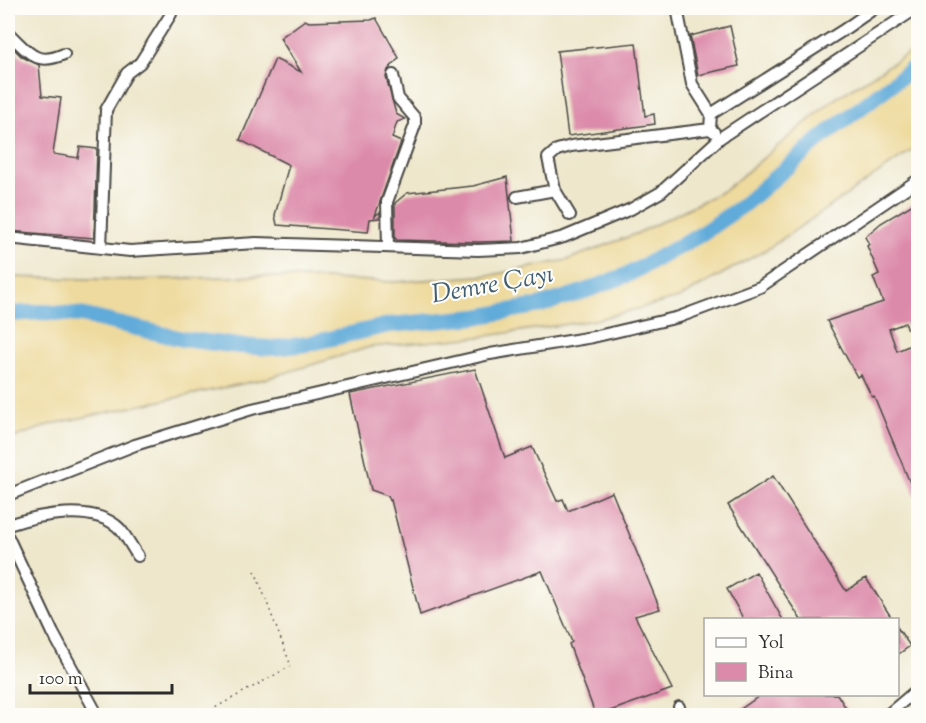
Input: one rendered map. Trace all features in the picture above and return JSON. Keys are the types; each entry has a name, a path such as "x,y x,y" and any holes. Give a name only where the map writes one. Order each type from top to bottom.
{"street":[{"path":"676,8 692,84 711,114 710,129"},
{"path":"711,114 842,32 875,8"},
{"path":"8,238 130,251 256,243 478,250 521,248 564,237 631,209 661,192 720,138 916,8"},
{"path":"101,248 106,110 127,73 140,63 171,14"},
{"path":"8,33 37,58 52,59 63,54"},
{"path":"388,247 387,202 415,125 415,118 398,98 393,75"},
{"path":"570,215 555,190 548,158 557,150 571,146 710,129 720,138"},
{"path":"8,495 135,445 252,410 490,354 593,337 679,317 760,287 918,180"},
{"path":"517,197 555,190"},
{"path":"8,525 26,519 58,514 86,515 108,521 119,529 138,556"},
{"path":"8,537 53,633 98,716"},
{"path":"886,716 918,689"}],"path":[{"path":"200,716 291,666 255,571"}],"sand":[{"path":"918,47 918,146 769,248 679,298 595,320 480,337 370,347 265,379 52,424 8,440 8,277 133,280 259,276 395,282 492,275 567,260 638,233 725,190 833,100"}],"building":[{"path":"376,18 399,58 388,70 386,77 396,114 405,119 397,122 392,138 401,142 375,216 380,212 380,218 370,219 368,232 277,225 275,215 289,165 240,140 275,59 301,72 280,38 305,20 309,22"},
{"path":"730,26 739,66 698,75 690,36"},
{"path":"8,43 22,57 39,65 42,96 61,98 53,154 78,158 80,147 97,149 94,238 8,231"},
{"path":"636,43 645,116 654,114 655,124 568,136 557,51"},
{"path":"507,177 514,241 397,240 395,238 395,203 407,193 473,186"},
{"path":"918,201 918,325 908,330 905,323 889,329 897,351 918,342 918,502 874,396 872,397 861,375 857,377 827,321 883,302 873,277 879,274 865,237 881,223"},
{"path":"475,369 505,458 532,447 557,501 563,499 568,511 612,492 660,609 635,616 672,689 596,716 569,644 572,642 542,571 420,615 391,500 388,496 371,490 350,394"},
{"path":"773,476 846,591 866,578 892,618 800,618 728,505"},
{"path":"756,572 782,618 743,618 727,589"},
{"path":"899,630 910,646 899,654"},
{"path":"759,696 838,696 851,716 731,716"}],"waterway":[{"name":"Demre Çayı","path":"8,314 44,312 81,315 183,339 273,348 307,344 389,325 476,317 541,305 629,274 698,236 742,206 821,138 918,64"}]}
